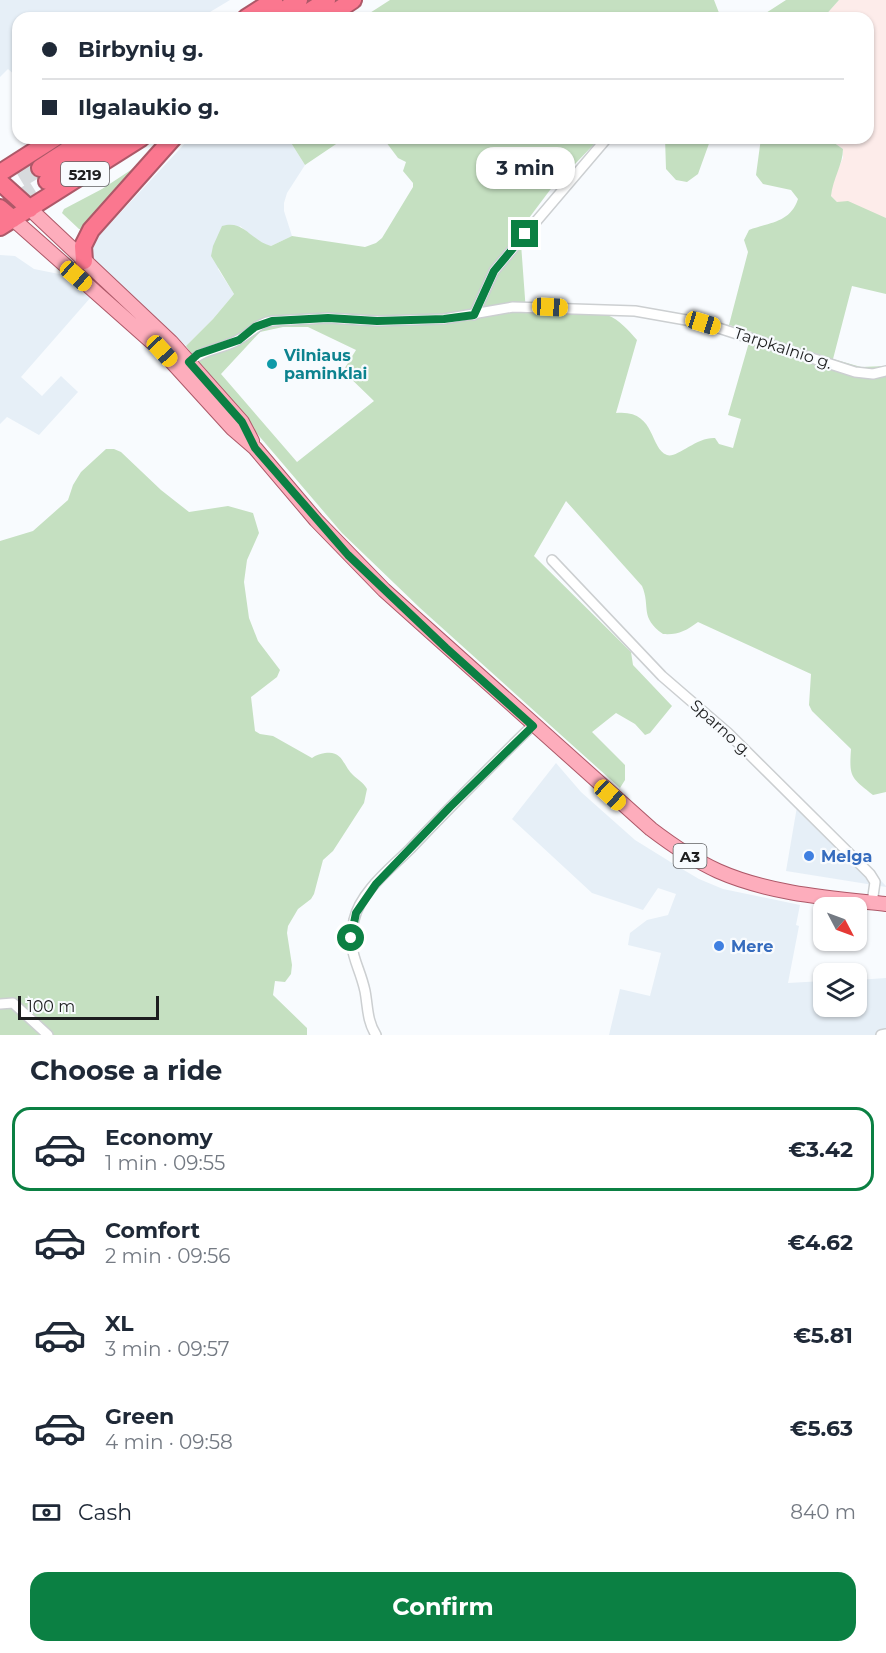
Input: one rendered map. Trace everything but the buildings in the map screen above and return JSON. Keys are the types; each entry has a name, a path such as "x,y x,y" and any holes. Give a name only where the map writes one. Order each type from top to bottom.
{"highway":[{"path":"255,12 274,0"},
{"path":"280,12 299,0"},
{"path":"308,12 327,0"},
{"path":"335,12 353,0"},
{"name":"5219","path":"0,173 46,144"},
{"name":"5219","path":"79,144 44,175 103,144"},
{"name":"5219","path":"30,209 132,144"},
{"path":"84,261 83,246 91,230 168,144"},
{"path":"0,182 30,209"},
{"name":"A3","path":"4,218 30,209"}],"main road":[{"name":"A3","path":"30,209 157,328 242,422 255,448"},
{"name":"A3","path":"4,218 148,338 233,429 255,448 351,558 446,648 658,835 717,871 756,884 816,896 879,904"}],"street":[{"path":"474,315 494,271 602,144"},
{"name":"Tarpkalnio g.","path":"189,362 198,354 239,340 255,327 272,321 328,318 377,321 444,319 513,307 635,311 703,323 855,372 873,374 886,371"},
{"name":"Sparno g.","path":"552,560 662,676 728,733 870,874 875,882 879,904"},
{"path":"376,1035 370,1026 365,990 352,952 351,938 356,913 376,884 533,726"},
{"path":"0,1004 13,1003 48,1035"},
{"path":"881,1035 886,1034"}],"shaded area":[{"path":"0,0 230,0 210,12 12,12 12,73 8,69 0,77"},
{"path":"839,0 886,0 886,218 837,202 831,196 832,183 843,158 843,149 836,144 874,144 874,12 828,12"},
{"path":"184,144 292,144 305,165 287,193 284,203 284,211 292,236 271,246 262,244 240,226 218,269 234,294 186,346 89,254 95,240"},
{"path":"0,255 15,256 34,269 64,275 91,297 21,377 42,396 61,376 78,392 39,435 7,417 0,424"},
{"path":"556,763 581,792 635,840 699,879 723,889 800,905 796,925 799,926 788,983 813,982 813,1017 867,1017 867,979 886,978 886,1035 609,1035 620,989 650,996 661,953 628,945 630,933 647,920 668,915 676,894 658,888 643,910 592,893 512,819"},
{"path":"799,795 886,886 886,887 786,871"}],"green space":[{"path":"390,0 714,0 719,12 371,12"},
{"path":"786,0 839,0 828,12 767,12"},
{"path":"292,144 336,144 305,165"},
{"path":"388,144 594,144 550,190 520,230 526,312 607,315 627,329 637,340 616,413 629,413 638,417 650,430 661,451 671,455 701,441 715,438 719,444 733,448 741,419 728,415 752,332 729,325 748,252 744,240 749,230 785,217 798,199 791,190 763,184 756,175 760,144 836,144 843,149 831,196 837,202 848,201 886,218 886,294 852,286 833,359 861,367 886,366 886,792 873,795 853,776 850,766 851,749 812,711 809,705 811,674 698,622 682,632 663,634 648,617 642,586 566,501 534,556 631,652 633,665 672,706 650,733 645,735 635,724 616,713 592,732 625,765 625,780 620,788 420,608 342,533 207,375 186,346 234,294 211,256 222,226 236,225 271,246 292,236 365,247 382,238 413,187 413,183 403,171 406,162 398,158","holes":["283,327 308,327 356,350 343,371 374,401 297,462 221,374 260,332"]},
{"path":"665,144 709,144 698,174 687,182 676,180 666,169"},
{"path":"143,162 85,230 79,229 62,213 64,209 102,189"},
{"path":"106,449 121,452 161,490 189,512 228,506 253,513 259,533 247,560 244,582 249,618 258,641 280,670 277,677 251,697 255,731 273,736 312,758 325,753 336,754 367,789 364,803 333,851 323,860 314,894 298,909 288,926 291,974 285,982 275,981 273,995 307,1028 307,1035 0,1035 0,541 33,531 68,500 81,472"}],"tunnel":[{"path":"0,192 40,168"},
{"path":"0,210 47,181"}],"place":[{"name":"Vilniaus paminklai","path":"272,364"},
{"name":"Melga","path":"809,856"},
{"name":"Mere","path":"719,946"}],"route":[{"path":"351,938 356,913 367,894 450,807 533,726 348,555 255,448 242,422 189,362 198,354 239,340 264,322 328,318 377,321 444,319 474,315 494,271 525,234"}]}
